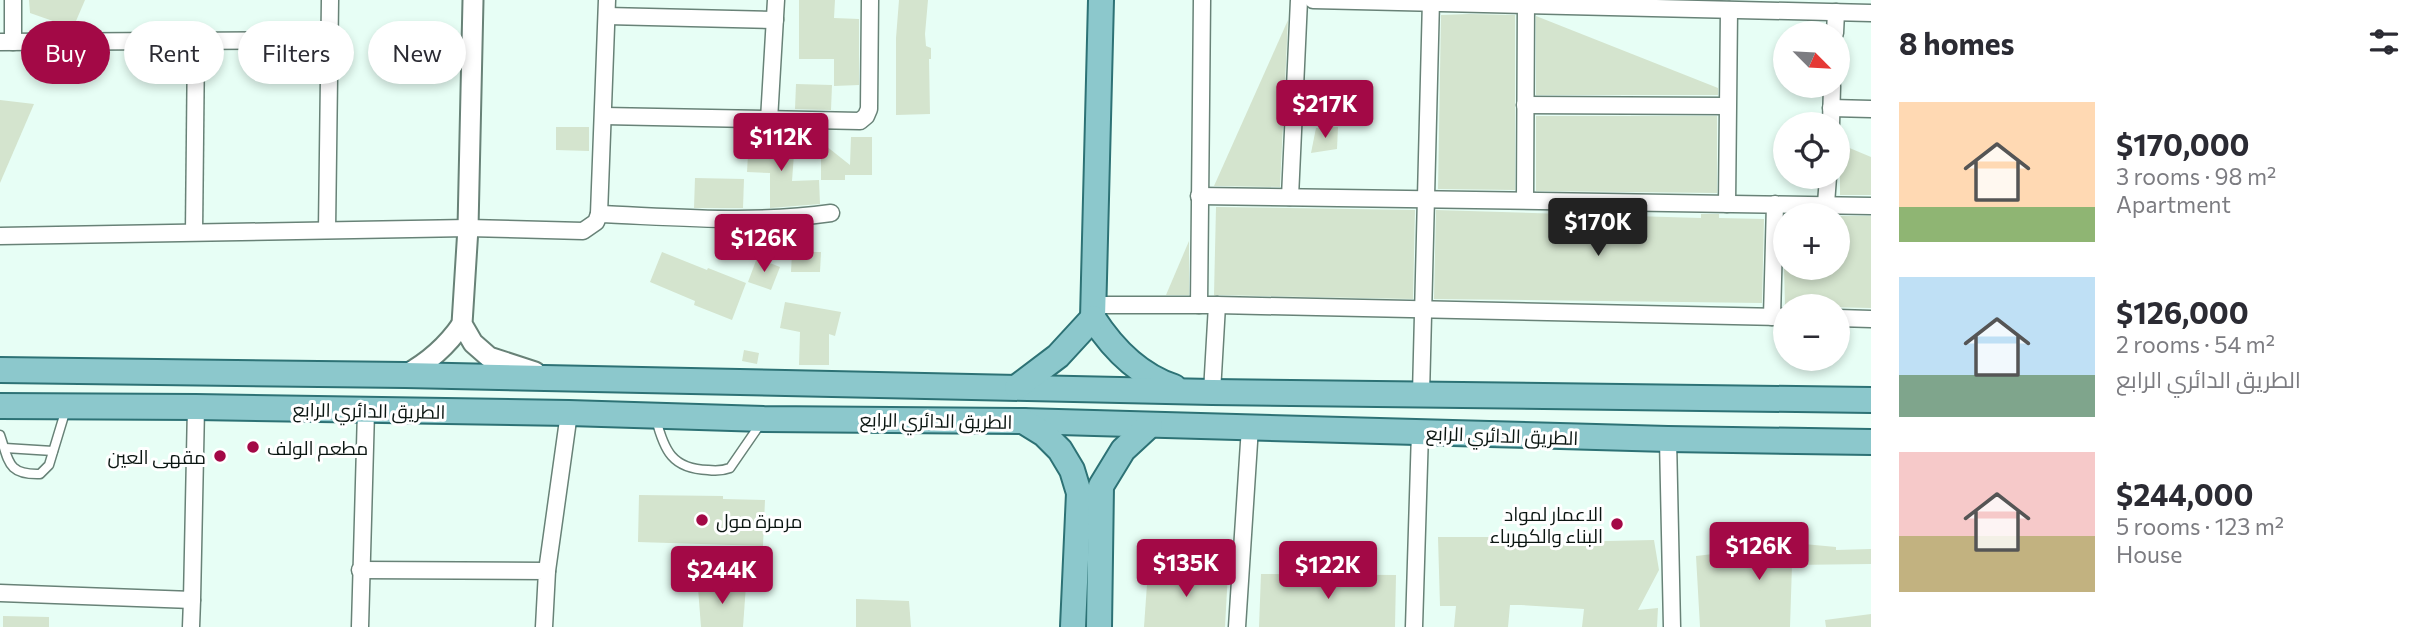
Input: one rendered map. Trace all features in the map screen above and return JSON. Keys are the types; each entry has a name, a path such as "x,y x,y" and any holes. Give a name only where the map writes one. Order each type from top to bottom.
{"main road":[{"path":"1101,0 1094,312 1117,351 1132,364 1158,380 1186,391"},
{"path":"1017,387 1058,356 1094,312"},
{"name":"الطريق الدائري الرابع","path":"0,370 1421,394 1869,405"},
{"path":"298,409 304,401 306,390 299,374"},
{"path":"374,411 375,393 393,375"},
{"name":"الطريق الدائري الرابع","path":"0,406 1023,421 1668,439 1868,437"},
{"path":"1023,421 1044,434 1060,450 1072,470 1079,493 1073,627"},
{"path":"1099,627 1101,486 1123,450 1150,425"}],"street":[{"path":"13,0 7,42 124,42"},
{"path":"329,21 330,0"},
{"path":"393,375 431,359 462,324 468,229 473,0"},
{"path":"769,120 776,0"},
{"path":"604,116 860,121 869,108 870,0"},
{"path":"1199,305 1202,0"},
{"path":"1290,197 1299,0"},
{"path":"1313,0 1871,13"},
{"path":"1421,394 1431,2"},
{"path":"1525,200 1526,3"},
{"path":"0,236 327,230 583,231 596,222 599,214 607,8 775,19"},
{"path":"1727,204 1729,10"},
{"path":"1836,12 1836,21"},
{"path":"194,232 196,84"},
{"path":"327,230 328,84"},
{"path":"1525,105 1727,106"},
{"path":"1850,112 1871,108"},
{"path":"1199,196 1773,204"},
{"path":"1850,205 1871,206"},
{"path":"599,214 761,220 831,213"},
{"path":"1094,312 1217,305 1773,317"},
{"path":"1212,392 1217,305"},
{"path":"1850,318 1871,319"},
{"path":"462,324 473,344 489,357 559,378"},
{"path":"191,627 196,407"},
{"path":"360,627 360,570 374,411"},
{"path":"544,627 547,572 569,413"},
{"path":"1237,627 1250,427"},
{"path":"1414,627 1420,432"},
{"path":"1668,439 1672,627"},
{"path":"360,570 547,572"},
{"path":"0,593 192,600"}],"lane":[{"path":"0,435 12,467 25,475 40,474 49,465 67,406"},
{"path":"655,416 662,440 675,461 695,470 724,471 730,468 764,419"},
{"path":"5,448 53,451"}],"building":[{"path":"29,0 85,0 76,21 53,21 30,13"},
{"path":"799,0 835,0 834,18 859,19 859,85 834,86 834,59 799,59"},
{"path":"899,0 928,0 925,34 926,46 931,48 930,114 896,115"},
{"path":"1441,15 1515,15 1515,190 1438,189"},
{"path":"1536,16 1718,88 1718,95 1536,95"},
{"path":"1288,20 1280,187 1214,186"},
{"path":"796,84 832,85 831,110 795,109"},
{"path":"0,100 34,104 0,183"},
{"path":"1536,116 1717,116 1717,193 1536,191"},
{"path":"556,127 589,127 589,151 556,150"},
{"path":"1338,127 1337,149 1311,153 1316,128"},
{"path":"851,137 872,137 872,175 845,175 845,180 821,180 821,142 850,165"},
{"path":"749,138 795,140 792,181 819,180 820,204 770,208 770,173 747,172"},
{"path":"1850,148 1871,157 1871,195 1840,195 1840,189 1850,189"},
{"path":"695,178 744,179 743,208 694,208"},
{"path":"1216,207 1415,210 1413,299 1214,295"},
{"path":"1436,210 1701,218 1701,214 1719,214 1719,218 1764,219 1762,303 1434,299"},
{"path":"1850,216 1871,216 1871,308 1850,308 1850,294 1785,294 1784,280 1850,280"},
{"path":"1189,241 1189,295 1166,295"},
{"path":"662,252 746,283 732,320 694,305 695,301 650,282"},
{"path":"792,252 821,252 820,272 791,272"},
{"path":"757,258 780,267 771,290 748,282"},
{"path":"785,302 841,312 835,336 829,334 829,365 799,365 800,332 780,328"},
{"path":"744,350 759,353 757,364 742,361"},
{"path":"639,495 723,496 723,499 765,500 763,546 638,542"},
{"path":"1438,537 1523,537 1525,541 1561,542 1654,540 1659,570 1638,610 1658,608 1657,627 1582,627 1584,609 1510,605 1508,627 1454,627 1456,606 1440,606"},
{"path":"1746,541 1793,541 1836,547 1836,550 1871,549 1871,564 1792,565 1790,627 1700,627 1696,556 1747,550"},
{"path":"1148,570 1228,572 1225,627 1144,627"},
{"path":"1261,574 1396,575 1395,627 1259,627"},
{"path":"746,585 743,627 701,627 698,588"},
{"path":"856,599 909,601 911,627 856,627"},
{"path":"1871,614 1871,627 1826,627 1825,620"},
{"path":"3,616 49,617 49,627 3,627"}],"place":[{"name":"مطعم الولف","path":"253,447"},
{"name":"مقهى العين","path":"220,456"},
{"name":"مرمرة مول","path":"702,520"},
{"name":"الاعمار لمواد البناء والكهرباء","path":"1617,524"}]}
